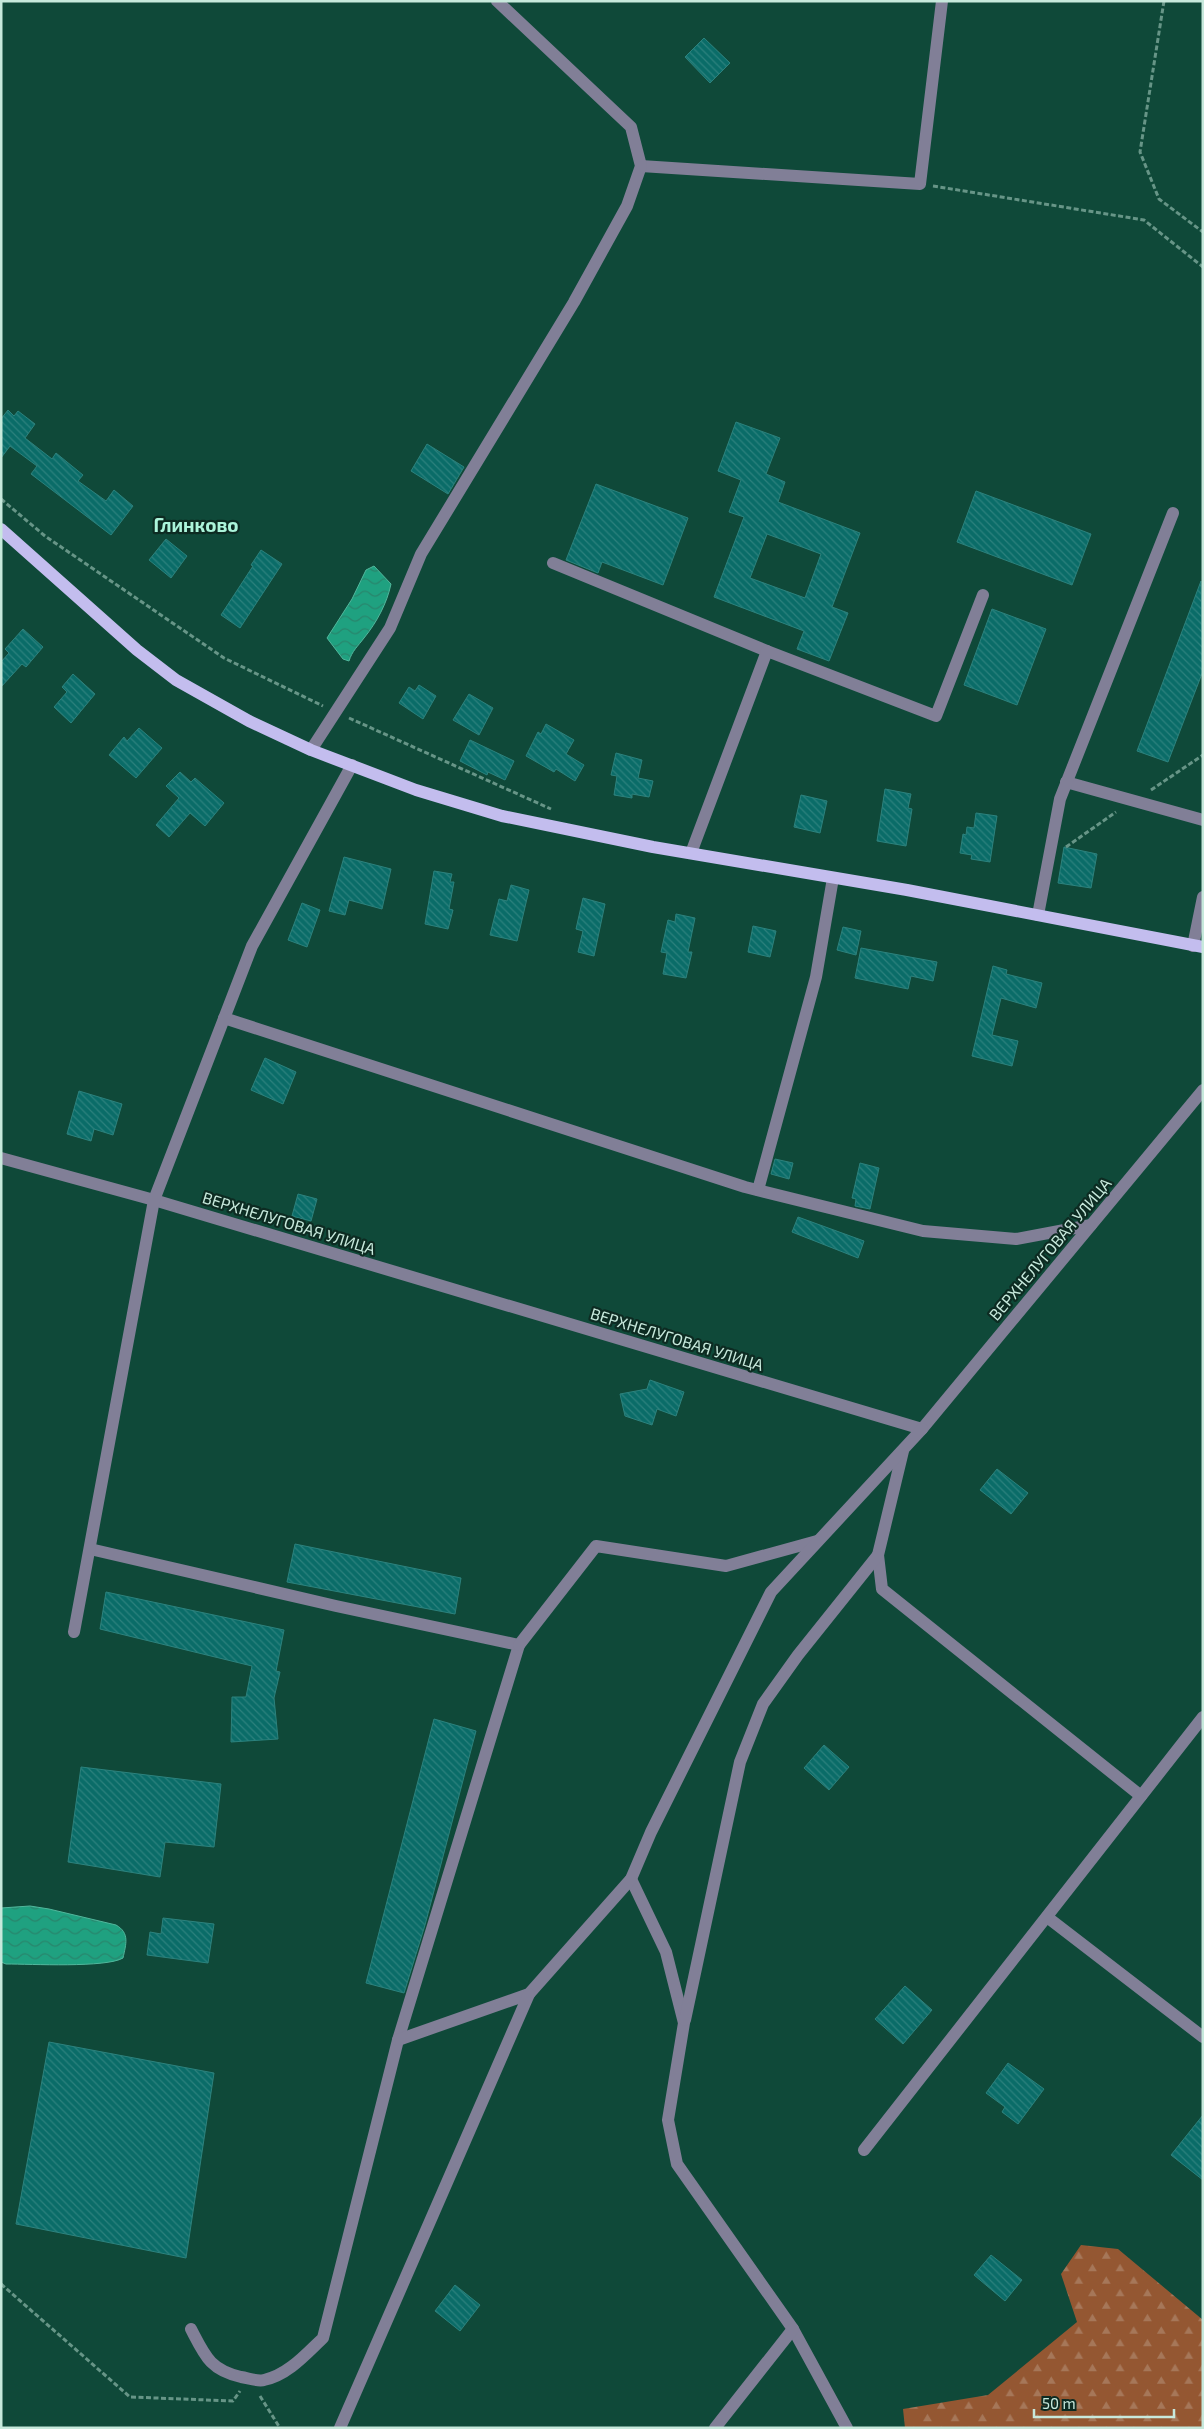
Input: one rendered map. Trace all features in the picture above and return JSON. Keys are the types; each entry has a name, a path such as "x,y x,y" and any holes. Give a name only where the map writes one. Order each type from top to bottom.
{"main road":[{"path":"1,529 137,650 176,680 249,721 311,750 416,790 502,816 691,853 907,890 1198,946"}],"street":[{"path":"311,750 390,628 421,554 574,302 627,206 641,166 631,127 497,1"},
{"path":"641,166 920,184 942,1"},
{"path":"1038,915 1060,799 1173,513"},
{"path":"553,564 767,651 936,716 983,595"},
{"path":"691,853 767,651"},
{"path":"74,1632 154,1200 252,946 352,765"},
{"path":"1066,782 1203,820"},
{"path":"758,1190 816,977 833,878"},
{"path":"1198,946 1203,897"},
{"path":"224,1018 758,1190 923,1231 1016,1239 1091,1225"},
{"name":"ВЕРХНЕЛУГОВАЯ УЛИЦА","path":"1,1158 154,1200 922,1428 1203,1090"},
{"path":"340,2428 529,1994 631,1879 652,1832 771,1592 922,1428"},
{"path":"904,1448 878,1555 882,1589 1141,1796"},
{"path":"191,2329 204,2355 215,2368 230,2374 263,2381 294,2366 323,2338 398,2040 519,1645 596,1546 726,1566 817,1542"},
{"path":"90,1549 336,1606 519,1645"},
{"path":"846,2428 793,2329 677,2164 668,2120 684,2023 740,1762 763,1704 798,1654 878,1555"},
{"path":"864,2150 1203,1718"},
{"path":"631,1879 666,1952 684,2023"},
{"path":"1047,1917 1203,2037"},
{"path":"398,2040 529,1994"},
{"path":"715,2428 793,2329"}],"path":[{"path":"1164,1 1140,152 1159,199 1203,232"},
{"path":"920,184 1144,220 1203,267"},
{"path":"1,499 45,536 224,658 335,712 556,811"},
{"path":"1,2284 130,2397 233,2402 249,2378 280,2428"}],"green space":[{"path":"1081,2245 1118,2249 1203,2320 1203,2428 905,2428 903,2409 988,2395 1077,2322 1061,2274"}],"water":[{"path":"374,566 391,584 377,619 353,651 349,661 343,659 327,638 352,599 366,570"},
{"path":"30,1906 116,1925 123,1932 126,1939 123,1958 114,1961 85,1964 6,1964 1,1962 1,1908"}],"building":[{"path":"704,38 730,63 710,83 685,57"},
{"path":"8,410 14,416 18,411 35,424 25,438 52,459 56,453 83,475 78,481 106,501 114,490 133,506 111,535 31,474 37,466 10,446 1,458 1,419"},
{"path":"736,422 780,438 766,474 785,482 778,502 860,533 832,607 848,613 829,661 797,649 804,631 714,597 744,517 729,512 741,480 718,471","holes":["767,534 821,554 805,598 750,578"]},
{"path":"427,444 464,467 448,494 411,471"},
{"path":"596,484 688,518 663,585 602,562 598,573 566,560"},
{"path":"976,491 1091,534 1072,585 957,542"},
{"path":"166,539 187,556 171,578 149,560"},
{"path":"261,550 282,564 240,628 221,615 253,566 251,565"},
{"path":"1201,581 1203,671 1168,762 1137,751"},
{"path":"992,609 1046,629 1017,705 964,685"},
{"path":"23,629 43,647 26,667 22,664 1,687 1,662 9,653 5,649"},
{"path":"73,674 95,694 71,723 54,707 67,692 62,687"},
{"path":"419,685 436,696 423,719 399,703 409,687 415,691"},
{"path":"469,694 493,708 479,735 453,720"},
{"path":"546,724 574,740 566,754 584,765 575,781 556,769 554,772 526,756 538,732 541,734"},
{"path":"139,728 162,748 136,778 109,755 124,737 127,741"},
{"path":"470,740 514,761 505,780 488,772 487,775 460,761"},
{"path":"616,753 642,760 638,778 653,781 649,797 632,794 632,798 614,795 617,776 611,775"},
{"path":"180,772 191,782 195,778 224,803 205,826 190,813 169,837 156,825 179,798 166,786"},
{"path":"885,789 911,794 908,808 912,809 906,846 877,841"},
{"path":"801,795 827,801 820,833 794,827"},
{"path":"976,813 997,816 990,862 971,859 972,855 960,853 963,834 966,835 967,827 974,828"},
{"path":"1064,847 1097,854 1091,888 1058,883"},
{"path":"344,857 391,869 382,909 349,900 345,915 329,911"},
{"path":"434,871 452,874 450,882 454,882 449,909 453,910 448,929 425,924"},
{"path":"511,885 529,890 517,941 490,935 499,899 507,901"},
{"path":"583,898 605,904 594,956 578,952 583,931 576,929"},
{"path":"302,903 320,910 307,947 288,940"},
{"path":"676,914 695,918 688,952 692,952 686,978 663,974 667,953 661,952 668,920 675,922"},
{"path":"753,926 776,931 770,957 748,952"},
{"path":"843,927 861,931 856,955 837,950"},
{"path":"861,948 937,962 933,981 911,976 908,989 855,978"},
{"path":"993,966 1007,970 1006,974 1042,983 1036,1008 1001,998 992,1035 1018,1041 1012,1066 972,1056"},
{"path":"265,1058 296,1072 283,1104 251,1090"},
{"path":"79,1091 122,1104 113,1135 94,1129 91,1141 67,1134"},
{"path":"775,1159 793,1163 789,1179 771,1174"},
{"path":"860,1163 879,1168 870,1209 855,1206 856,1199 852,1198"},
{"path":"298,1194 317,1199 311,1221 292,1216"},
{"path":"798,1217 864,1241 858,1258 792,1232"},
{"path":"650,1380 684,1392 676,1416 657,1409 652,1425 625,1416 620,1394 647,1389"},
{"path":"997,1469 1028,1493 1011,1514 980,1490"},
{"path":"295,1544 461,1578 455,1614 287,1582"},
{"path":"106,1592 284,1630 276,1671 280,1672 274,1698 278,1739 231,1742 232,1697 246,1697 252,1666 100,1629"},
{"path":"434,1719 476,1731 425,1925 404,1993 366,1983"},
{"path":"824,1745 849,1767 829,1790 804,1768"},
{"path":"81,1767 221,1784 214,1847 165,1842 160,1877 68,1862"},
{"path":"163,1918 214,1924 208,1963 147,1955 150,1932 161,1934"},
{"path":"905,1986 932,2010 903,2044 875,2019"},
{"path":"49,2042 214,2073 186,2258 16,2224"},
{"path":"1008,2063 1044,2089 1018,2124 1002,2112 1005,2107 986,2093"},
{"path":"1203,2115 1203,2180 1171,2155"},
{"path":"991,2255 1022,2280 1005,2301 974,2275"},
{"path":"455,2285 480,2305 460,2331 435,2311"}],"district":[{"name":"Глинково","path":"196,525"}]}
